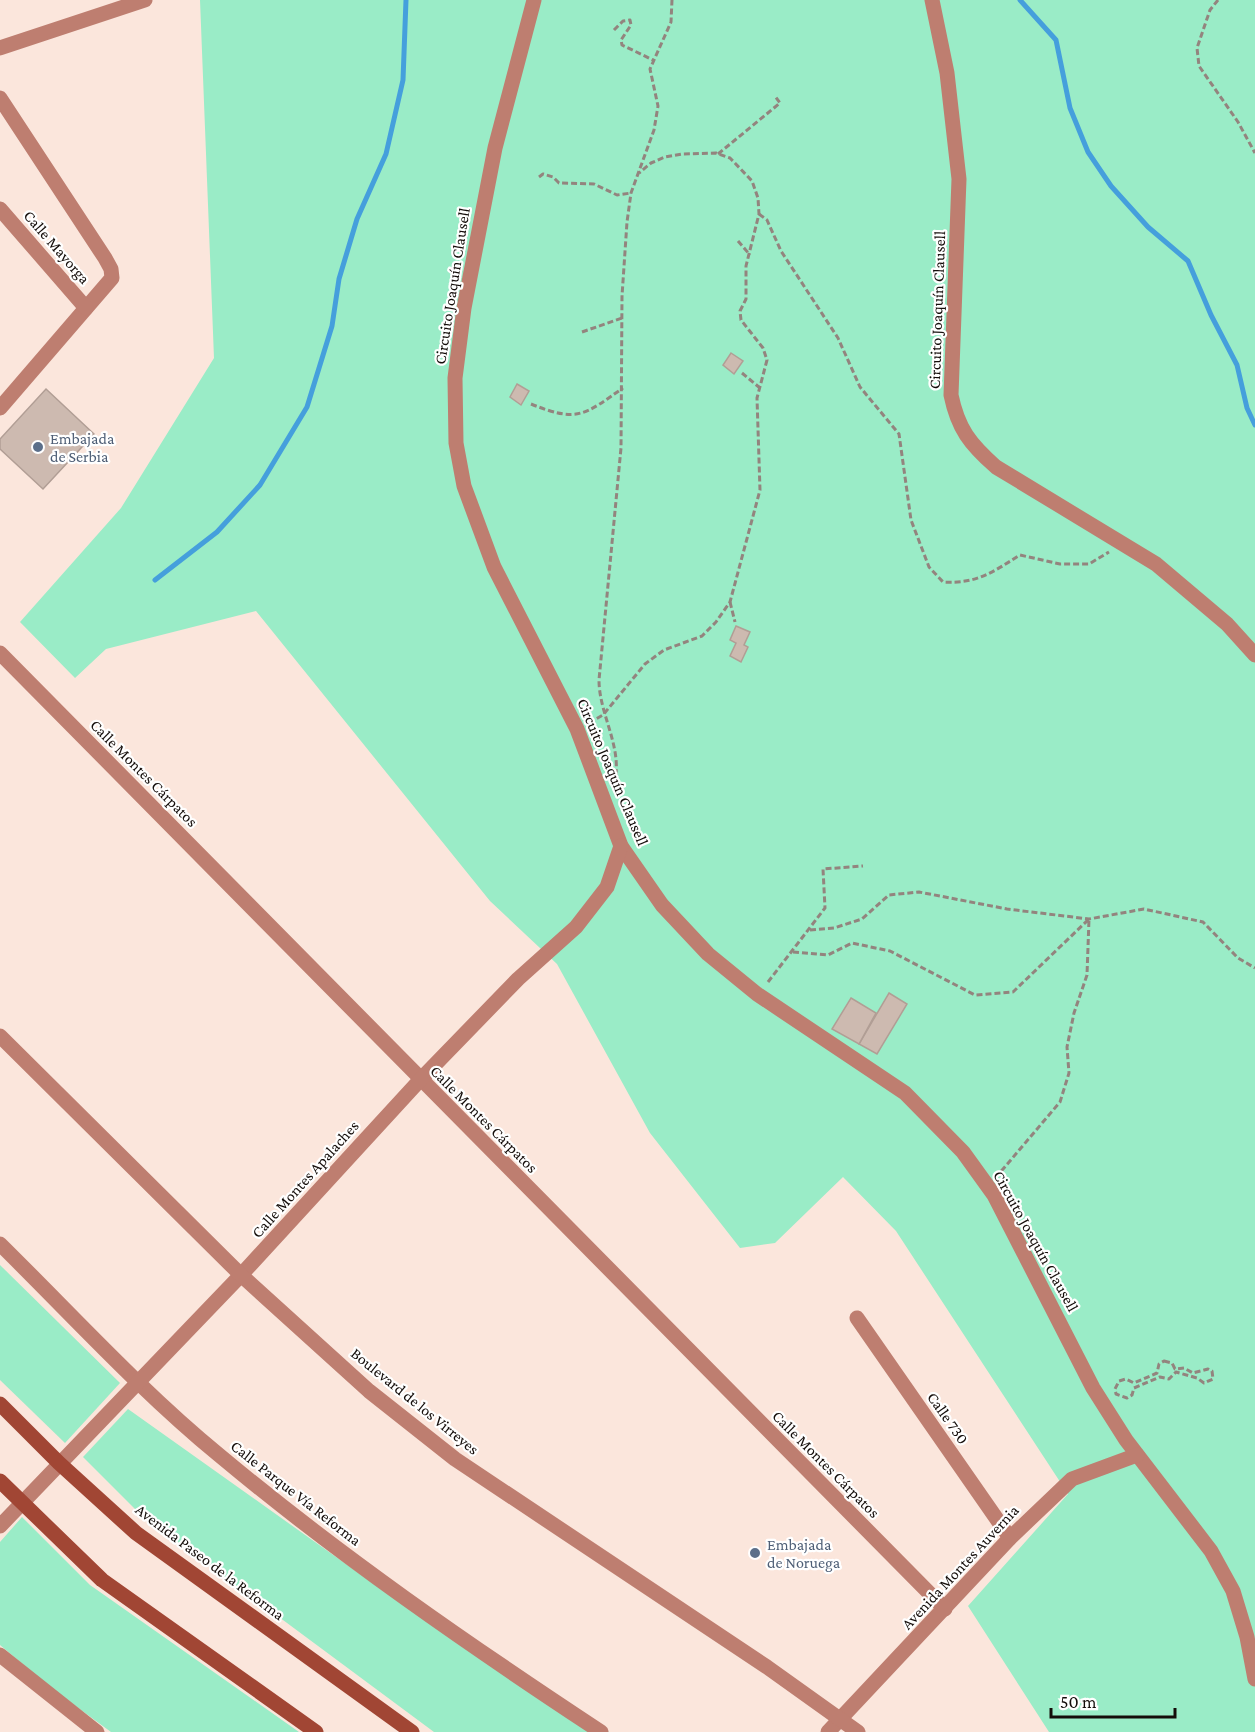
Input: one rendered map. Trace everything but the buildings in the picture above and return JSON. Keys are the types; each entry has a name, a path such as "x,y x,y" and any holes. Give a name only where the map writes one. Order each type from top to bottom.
{"main road":[{"name":"Avenida Paseo de la Reforma","path":"0,1404 59,1463 136,1533 412,1732"},
{"path":"0,1481 102,1580 316,1732"}],"street":[{"path":"0,48 145,0"},
{"name":"Circuito Joaquín Clausell","path":"534,0 495,148 464,308 455,378 456,443 464,486 494,567 577,729 621,846 641,877 686,932 757,994 905,1093 963,1152 988,1187 1023,1247 1093,1388 1137,1455 1211,1551 1233,1591 1247,1637 1255,1679"},
{"name":"Circuito Joaquín Clausell","path":"932,0 948,83 959,179 951,395 957,421 975,448 996,467 1156,564 1227,624 1255,655"},
{"path":"0,98 105,258 111,269 112,278 0,408"},
{"name":"Calle Mayorga","path":"0,209 87,308"},
{"name":"Calle Montes Cárpatos","path":"0,652 945,1610"},
{"name":"Calle Montes Apalaches","path":"0,1526 241,1275 420,1080 518,980 576,927 607,887 621,846"},
{"name":"Boulevard de los Virreyes","path":"0,1036 241,1275 369,1391 455,1459 858,1732"},
{"name":"Calle Parque Vía Reforma","path":"0,1244 217,1454 368,1574 452,1634 601,1732"},
{"name":"Calle 730","path":"857,1318 1010,1538"},
{"name":"Avenida Montes Auvernia","path":"828,1732 945,1610 1010,1538 1072,1479 1137,1455"},
{"path":"0,1655 97,1732"}],"path":[{"path":"604,797 616,782 616,757 603,715 599,680 621,448 622,318 627,222 631,193 647,154 658,106 650,78 653,60 672,22 672,0"},
{"path":"1218,0 1210,10 1197,48 1199,66 1238,122 1255,153"},
{"path":"614,30 622,21 630,20 631,25 621,40 622,45 653,60"},
{"path":"718,154 780,104 775,96"},
{"path":"577,729 603,715 645,664 664,651 702,636 730,602 760,490 756,417 767,360 764,348 741,320 740,311 746,299 746,266 759,214 758,198 752,181 735,162 718,154 683,154 665,158 651,163 637,175"},
{"path":"539,177 543,174 568,185 594,184 617,195 631,193"},
{"path":"759,214 767,220 781,251 838,338 860,387 899,434 911,520 929,567 943,582 966,583 990,574 1020,555 1060,564 1089,564 1123,544"},
{"path":"738,240 750,255"},
{"path":"582,332 622,318"},
{"path":"742,373 760,388"},
{"path":"531,404 570,417 586,412 623,388"},
{"path":"730,602 735,622"},
{"path":"757,994 794,952 825,908 823,869 862,866"},
{"path":"810,930 834,928 862,919 889,895 919,892 1007,909 1089,919 1144,909 1203,922 1238,958 1255,968"},
{"path":"794,952 828,955 852,943 890,951 975,995 1013,992 1089,919"},
{"path":"988,1187 1060,1102 1069,1073 1067,1047 1087,975 1089,919"},
{"path":"1164,1361 1172,1363 1175,1369 1184,1368 1193,1372 1208,1369 1213,1377 1207,1384 1176,1372 1166,1379 1160,1377 1134,1388 1132,1395 1127,1398 1121,1398 1115,1392 1119,1381 1126,1380 1134,1383 1157,1372 1159,1364 1164,1361"}],"green space":[{"path":"200,0 1255,0 1255,1732 1049,1732 968,1606 1068,1494 896,1231 843,1177 775,1243 740,1248 650,1133 557,964 490,901 256,611 106,649 75,678 20,622 121,508 214,358"},
{"path":"0,1265 120,1383 65,1443 0,1380"},
{"path":"128,1409 450,1638 609,1732 434,1732 140,1514 83,1457"},
{"path":"22,1517 90,1585 299,1732 111,1732 51,1688 0,1645 0,1542"}],"waterway":[{"path":"155,580 217,532 260,485 307,407 332,326 339,279 357,219 386,154 403,80 406,0"},
{"path":"1020,0 1056,40 1070,108 1088,152 1111,186 1148,227 1188,261 1211,315 1237,365 1247,408 1255,425"}],"place":[{"name":"Embajada de Serbia","path":"38,447"},
{"name":"Embajada de Noruega","path":"755,1553"}]}
